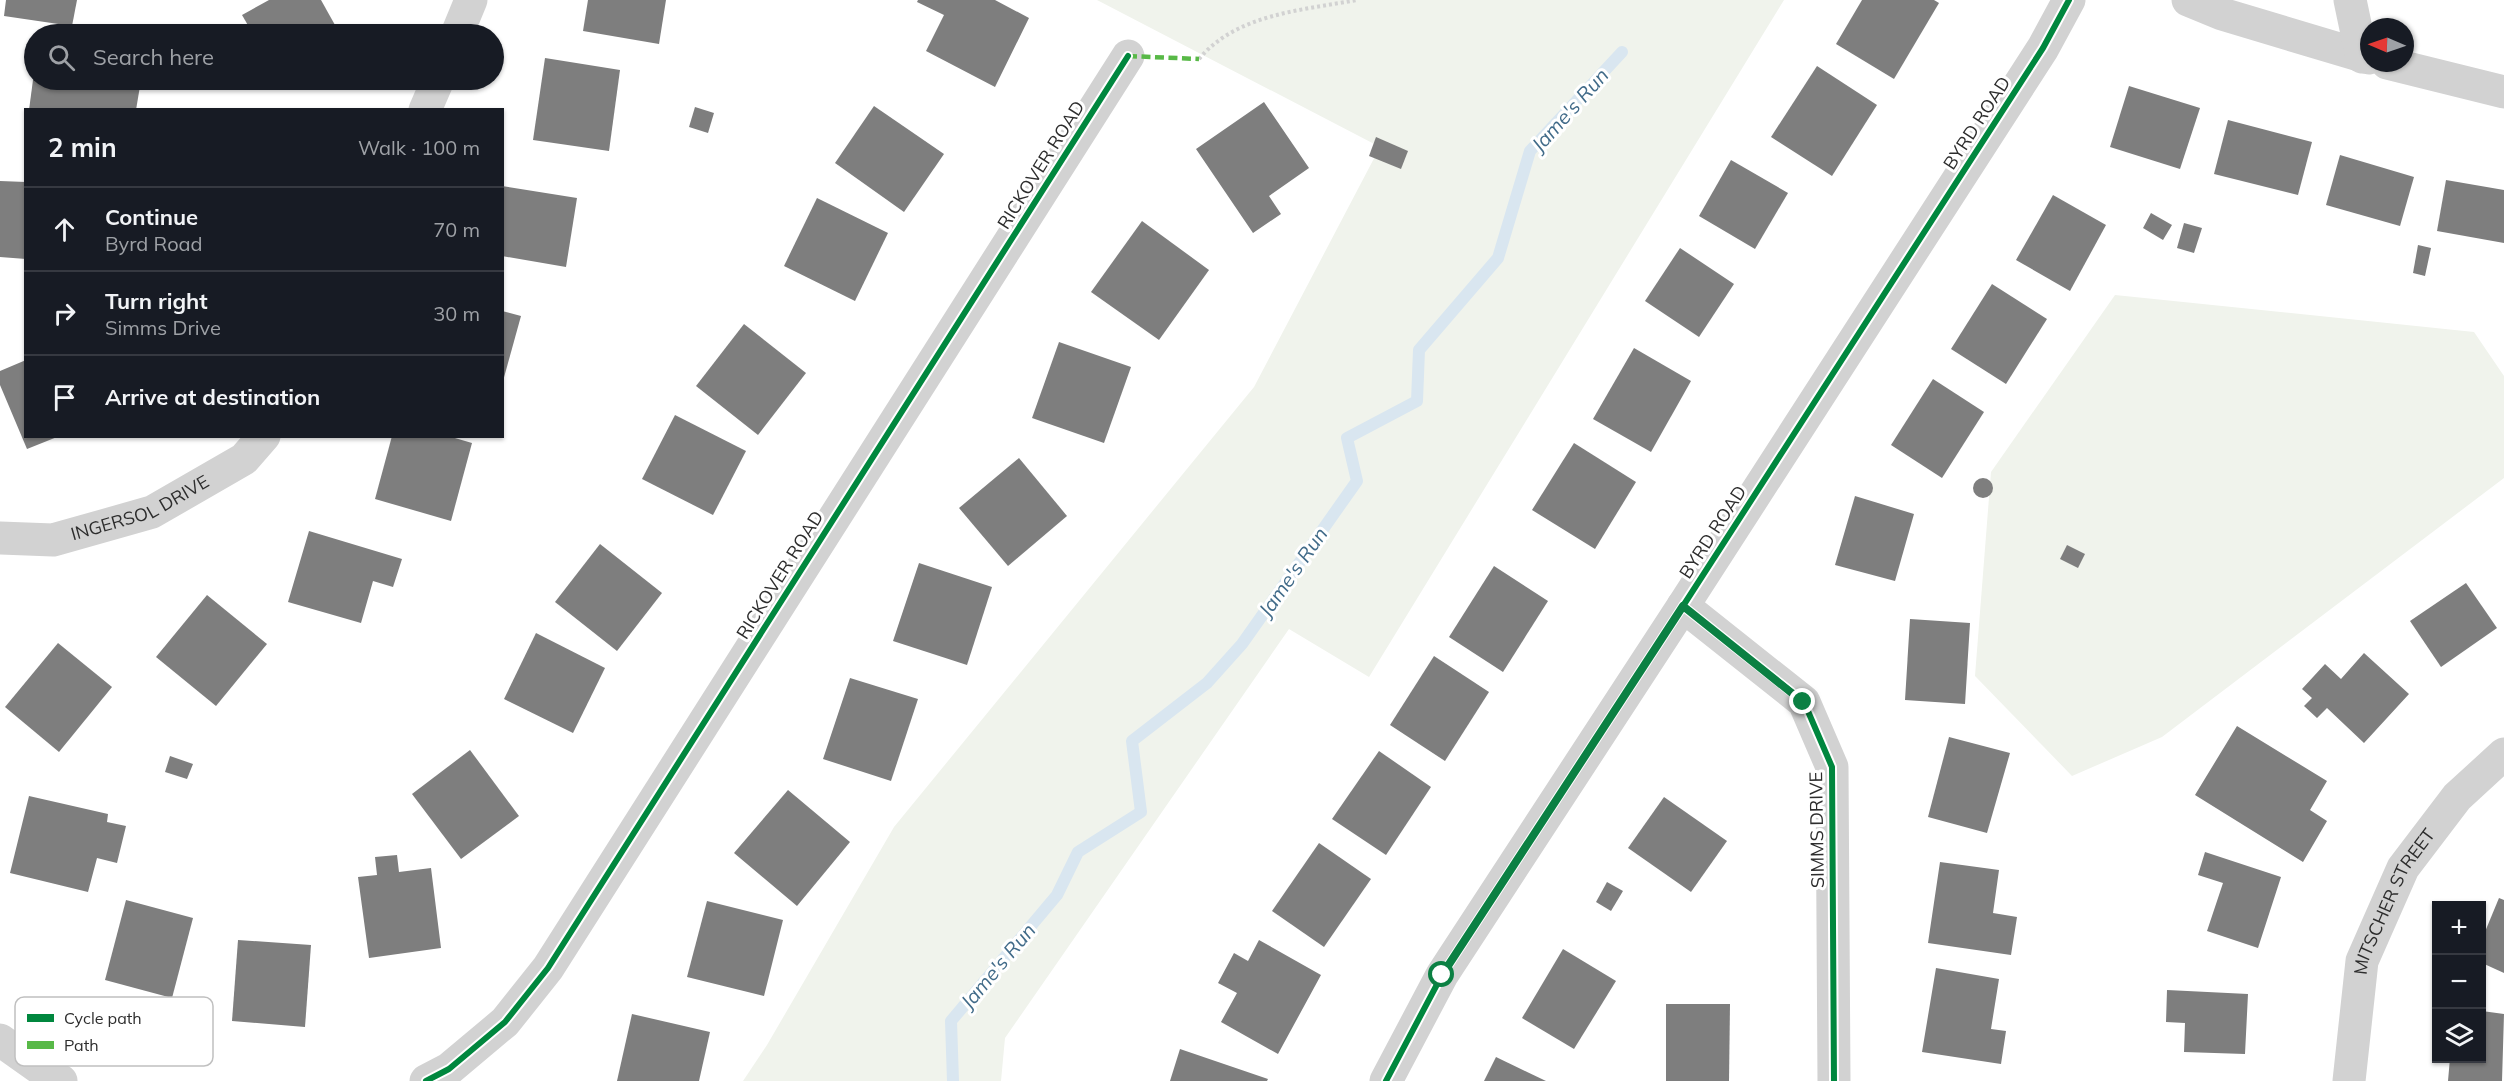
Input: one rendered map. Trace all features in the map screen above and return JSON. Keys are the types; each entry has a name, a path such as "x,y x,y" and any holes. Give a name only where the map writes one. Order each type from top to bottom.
{"street":[{"path":"461,24 471,0"},
{"name":"BYRD ROAD","path":"1386,1081 1442,975 2043,48 2068,0"},
{"path":"2188,0 2222,14 2360,55"},
{"path":"2349,0 2360,27"},
{"name":"RICKOVER ROAD","path":"426,1081 449,1068 505,1022 548,968 1128,56"},
{"path":"2414,69 2504,92"},
{"path":"426,108 434,90"},
{"name":"INGERSOL DRIVE","path":"0,538 53,540 152,512 244,459 262,438"},
{"name":"SIMMS DRIVE","path":"1683,606 1803,702 1832,767 1834,1081"},
{"name":"MITSCHER STREET","path":"2349,1081 2362,961 2403,868 2457,797 2504,754"},
{"path":"0,1040 15,1051"},
{"path":"37,1066 61,1081"}],"path":[{"path":"1199,59 1212,43 1262,18 1357,0"}],"shaded area":[{"path":"1097,0 1784,0 1369,677 1289,629 1005,1038 1001,1081 743,1081 767,1045 894,827 1254,387 1380,147"},
{"path":"2115,295 2474,332 2504,376 2504,478 2162,737 2072,776 1975,676 1991,472"}],"building":[{"path":"6,0 77,0 72,24 4,16"},
{"path":"269,0 321,0 334,24 247,24 242,15"},
{"path":"588,0 666,0 659,44 583,31"},
{"path":"918,0 995,0 1029,18 995,87 926,51 944,15 917,2"},
{"path":"1862,0 1934,0 1939,3 1894,79 1836,44"},
{"path":"545,58 620,70 609,151 533,140"},
{"path":"1817,66 1877,105 1832,176 1771,137"},
{"path":"2129,86 2200,108 2180,169 2110,147"},
{"path":"32,90 139,90 136,108 29,108"},
{"path":"1264,102 1309,168 1269,196 1281,214 1253,233 1196,149"},
{"path":"874,106 944,154 904,212 835,163"},
{"path":"695,107 714,113 708,133 689,127"},
{"path":"2228,120 2312,142 2298,195 2214,174"},
{"path":"1376,137 1408,151 1401,169 1369,156"},
{"path":"2340,155 2414,177 2400,226 2326,205"},
{"path":"1731,160 1788,193 1755,249 1699,216"},
{"path":"2446,180 2504,190 2504,243 2437,231"},
{"path":"0,181 24,182 24,259 0,257"},
{"path":"504,186 577,198 566,267 504,256"},
{"path":"2053,195 2106,225 2070,291 2016,260"},
{"path":"817,198 888,233 855,301 784,266"},
{"path":"2151,213 2172,225 2163,240 2143,228"},
{"path":"1142,221 1209,270 1159,340 1091,292"},
{"path":"2184,223 2202,228 2194,253 2177,248"},
{"path":"2418,245 2431,248 2425,276 2413,273"},
{"path":"1680,248 1734,284 1699,337 1645,301"},
{"path":"1992,284 2047,319 2006,384 1951,349"},
{"path":"504,312 521,316 504,377"},
{"path":"744,324 806,373 758,435 696,386"},
{"path":"1059,342 1131,367 1104,443 1032,418"},
{"path":"1634,348 1691,381 1651,452 1593,419"},
{"path":"24,361 24,438 54,438 27,449 0,385 0,371"},
{"path":"1933,379 1984,412 1942,478 1891,445"},
{"path":"675,415 746,451 713,515 642,479"},
{"path":"391,438 455,438 472,443 451,521 375,499"},
{"path":"1574,443 1636,482 1595,549 1532,510"},
{"path":"1019,458 1067,516 1008,566 959,508"},
{"path":"1979,478 1987,478 1993,484 1993,492 1987,498 1979,498 1973,492 1973,484"},
{"path":"1855,496 1914,514 1895,581 1835,565"},
{"path":"309,531 402,559 393,587 373,581 361,623 288,602"},
{"path":"600,544 662,593 617,651 555,602"},
{"path":"2067,545 2085,554 2078,568 2060,559"},
{"path":"919,563 992,587 967,665 893,641"},
{"path":"1494,566 1548,601 1503,672 1449,637"},
{"path":"2466,583 2497,628 2441,667 2410,621"},
{"path":"207,595 267,644 216,706 156,657"},
{"path":"1910,619 1970,623 1965,704 1905,700"},
{"path":"536,633 605,668 573,733 504,699"},
{"path":"58,643 112,687 59,752 5,707"},
{"path":"2364,653 2409,694 2364,743 2327,708 2317,718 2304,706 2312,698 2302,689 2325,664 2341,679"},
{"path":"1434,656 1489,692 1445,761 1390,725"},
{"path":"850,678 918,699 891,781 823,759"},
{"path":"2237,726 2327,781 2310,810 2327,821 2303,862 2195,795"},
{"path":"1949,737 2010,753 1987,833 1928,817"},
{"path":"470,750 519,816 461,859 412,794"},
{"path":"1379,751 1431,787 1386,855 1332,819"},
{"path":"170,756 193,764 187,779 165,772"},
{"path":"788,790 850,842 797,906 734,853"},
{"path":"29,796 108,814 107,822 126,826 117,863 97,858 88,892 10,873"},
{"path":"1664,797 1727,841 1691,892 1628,848"},
{"path":"1319,843 1371,879 1324,947 1272,911"},
{"path":"2205,852 2281,877 2258,948 2207,931 2223,883 2198,875"},
{"path":"397,855 399,872 431,868 441,948 369,958 358,877 377,875 375,857"},
{"path":"1940,862 1999,870 1993,913 2017,917 2011,955 1928,943"},
{"path":"1607,882 1623,891 1611,911 1596,902"},
{"path":"2499,898 2504,900 2504,973 2486,965 2486,929"},
{"path":"126,900 193,918 172,997 105,980"},
{"path":"707,901 783,920 764,996 687,977"},
{"path":"238,940 311,945 305,1027 232,1021"},
{"path":"1259,940 1321,975 1278,1054 1221,1022 1237,993 1218,983 1234,953 1248,961"},
{"path":"1563,949 1616,981 1574,1049 1522,1018"},
{"path":"1936,968 1999,979 1991,1029 2006,1031 2001,1064 1922,1052"},
{"path":"2167,990 2248,994 2245,1054 2184,1052 2185,1023 2166,1022"},
{"path":"1666,1004 1730,1004 1729,1081 1666,1081"},
{"path":"2486,1012 2504,1014 2502,1081 2448,1081 2450,1063 2486,1063"},
{"path":"632,1014 710,1032 699,1081 617,1081"},
{"path":"1180,1049 1268,1079 1267,1081 1170,1081"},
{"path":"1496,1057 1546,1081 1484,1081"}],"waterway":[{"name":"Jame's Run","path":"953,1081 951,1021 1057,895 1078,852 1141,812 1132,741 1207,683 1242,644 1357,481 1347,438 1417,401 1419,350 1498,258 1530,151 1622,52"}],"marked path":[{"path":"1128,56 1199,59"}],"cycle path":[{"path":"1386,1081 1442,975 2043,48 2069,0"},
{"path":"426,1081 449,1069 505,1022 548,968 1128,56"},
{"path":"1683,606 1804,702 1832,767 1834,1081"}],"route":[{"path":"1442,975 1683,606 1803,702"}]}
